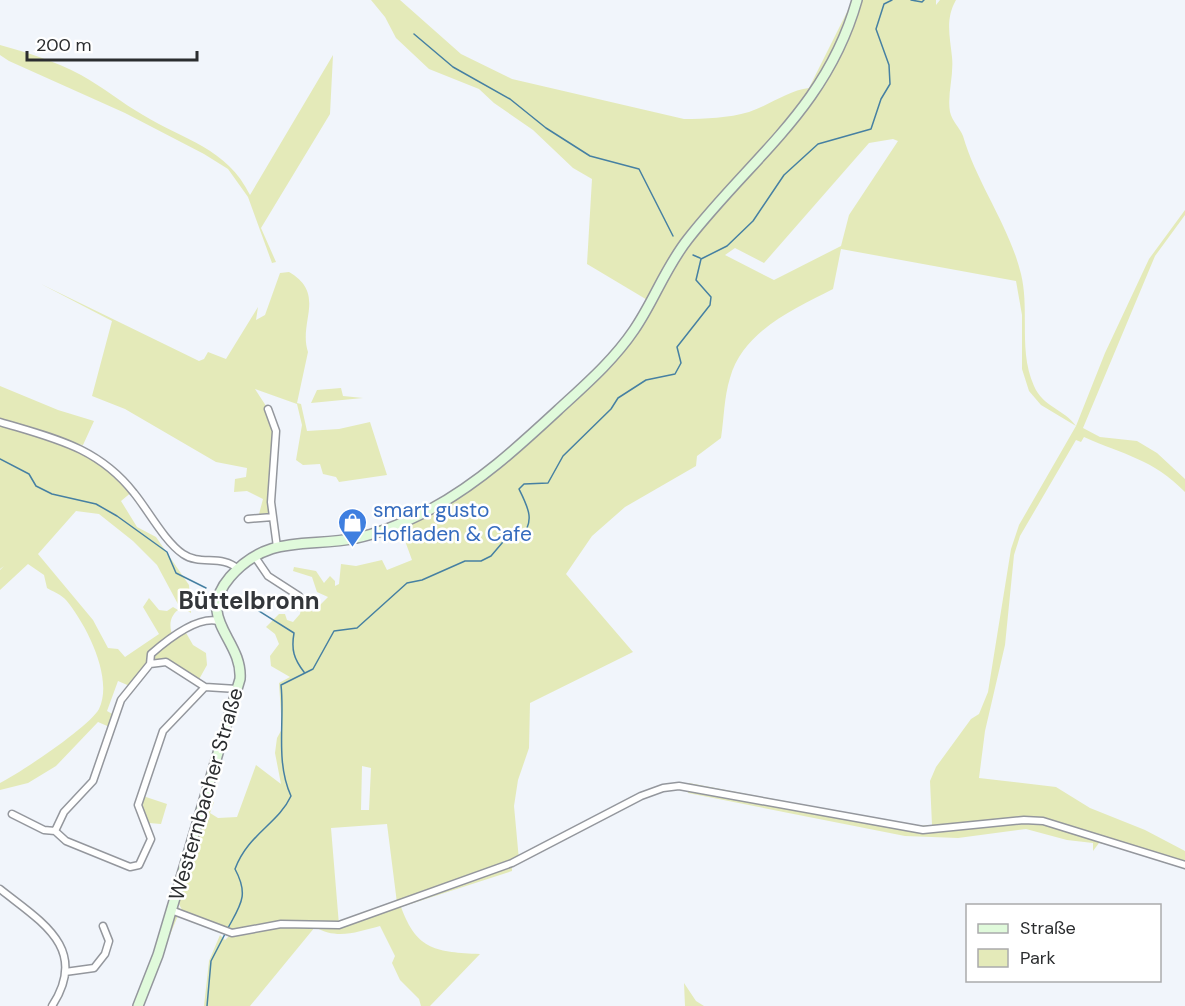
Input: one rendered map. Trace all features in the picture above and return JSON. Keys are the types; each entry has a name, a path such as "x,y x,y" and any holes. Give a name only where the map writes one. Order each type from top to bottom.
{"street":[{"path":"55,831 64,812 93,781 121,700 150,664 151,654 166,641 208,619 218,621 218,603 224,586 238,569 255,557 277,547 298,542 359,538 409,520 455,496 531,436 606,365 621,347 688,238 793,123 812,98 842,47 857,0"},
{"path":"267,409 276,431 275,458 271,478 277,547"},
{"path":"0,422 88,452 116,473 133,491 183,554 196,559 230,561 238,569"},
{"path":"248,519 273,517"},
{"path":"255,557 268,576 299,596"},
{"name":"Westernbacher Straße","path":"138,1006 158,955 237,689 240,663 218,621"},
{"path":"150,664 166,662 205,687 237,689"},
{"path":"12,814 44,830 55,831 66,841 130,867 143,861 151,839 138,805 163,731 205,687"},
{"path":"171,910 183,912 232,933 281,924 339,925 512,863 641,796 663,788 679,786 923,830 1024,819 1043,821 1185,865"},
{"path":"0,889 48,927 60,942 65,972 64,984 55,1005"},
{"path":"65,972 94,968 105,954 109,940 103,926"}],"green space":[{"path":"371,0 400,0 461,54 512,79 684,119 700,119 749,112 794,92 809,88 853,0 936,0 936,5 940,0 956,0 949,21 952,64 950,112 962,133 976,171 1016,256 1025,302 1026,359 1034,386 1043,399 1076,426 1041,405 1029,391 1022,369 1022,315 1016,281 841,249 833,289 772,323 746,347 730,378 721,438 697,456 696,466 625,507 592,536 566,574 633,652 530,703 529,748 518,780 514,806 519,860 512,863 512,871 401,907 414,933 430,946 452,952 480,954 430,1006 421,1006 419,999 400,980 392,963 395,956 380,926 339,934 315,927 250,1006 204,1006 209,961 220,935 225,940 232,933 179,913 141,1006 173,903 182,910 177,900 207,800 214,802 210,813 218,818 237,817 256,765 281,784 275,753 277,738 282,729 279,683 290,677 271,666 270,656 279,644 275,634 266,627 279,614 285,614 287,620 293,622 300,614 302,604 306,603 313,612 328,597 317,592 312,577 293,571 294,567 316,571 324,583 330,576 335,581 335,586 339,584 341,564 356,566 382,560 387,570 412,560 400,527 455,496 606,365 649,301 587,264 592,179 573,168 533,130 494,103 479,89 429,69 396,38 385,17","holes":["893,139 898,141 849,215 841,246 774,280 725,255 735,248 764,263 869,143","362,766 371,768 369,810 361,810","387,824 397,903 339,925 331,828"]},
{"path":"0,45 71,70 158,124 203,147 229,166 250,195 333,55 330,114 261,228 276,262 272,263 248,197 228,169 125,113 9,61 0,55"},
{"path":"1185,210 1185,215 1155,256 1083,428 1100,437 1137,441 1157,453 1185,479 1185,492 1161,472 1138,459 1084,437 1081,442 1076,440 1020,536 1014,555 1005,645 985,731 979,778 1056,787 1090,808 1145,830 1185,851 1185,869 1117,846 1099,843 1093,851 1093,843 1067,840 1026,829 958,838 905,836 688,793 689,783 916,826 932,825 930,781 936,767 971,719 979,714 988,692 1011,549 1019,525 1076,426 1105,353 1149,259"},
{"path":"289,272 307,290 309,299 306,330 308,352 297,403 301,404 307,431 339,429 370,422 387,475 339,482 336,477 323,474 320,464 303,465 296,460 302,425 297,404 255,389 268,409 276,431 273,517 258,518 263,499 247,491 234,492 235,479 246,477 247,468 216,462 125,409 92,396 112,321 41,284 199,361 204,359 208,352 226,359 258,307 256,320 265,315 280,273"},
{"path":"0,386 58,410 94,421 83,445 71,443 88,452 133,491 121,501 137,527 156,537 189,585 191,613 179,606 157,565 133,541 99,514 76,511 38,554 93,620 108,648 118,649 125,657 159,634 143,607 149,598 159,610 167,611 173,607 178,610 171,622 173,637 185,631 193,645 206,653 207,665 197,683 173,665 150,664 132,687 118,681 107,711 114,715 112,728 98,722 56,766 28,783 0,790 0,783 53,749 93,717 99,709 103,696 103,682 96,652 82,623 64,598 47,588 44,575 28,564 0,590 0,570 4,566 0,569"},
{"path":"341,388 343,396 363,398 311,403 317,390"},
{"path":"143,796 167,804 161,824 149,823 143,811"},
{"path":"684,983 696,1001 704,1006 685,1006"}],"waterway":[{"path":"228,928 242,899 242,886 235,869 247,847 279,814 291,796 283,769 281,685 313,669 334,631 357,628 407,583 422,580 465,561 481,561 491,556 508,536 520,538 528,526 529,514 519,489 524,484 548,483 563,456 611,409 618,398 646,380 675,374 681,363 677,347 710,305 711,297 696,280 701,259 727,246 753,221 784,175 818,144 871,129 881,99 890,84 889,65 876,29 884,4 892,0"},
{"path":"911,0 922,2 924,0"},
{"path":"414,34 453,67 510,99 546,128 590,156 639,169 673,236"},
{"path":"693,255 700,258"},
{"path":"0,459 29,474 36,486 52,494 96,504 117,516 167,552 176,573 206,588"},
{"path":"240,599 294,633 294,654 304,672"},
{"path":"207,1006 211,961 226,932"}],"place":[{"name":"smart gusto Hofladen & Cafe","path":"352,548"}],"district":[{"name":"Büttelbronn","path":"249,600"}]}
